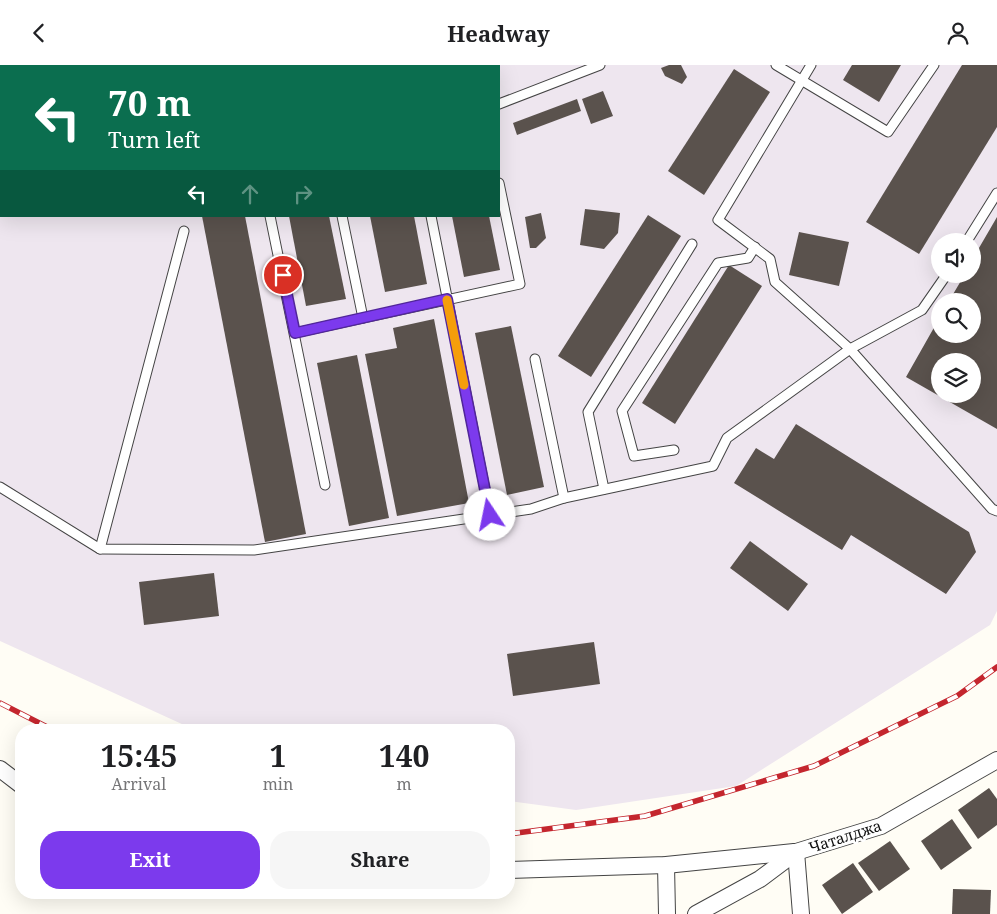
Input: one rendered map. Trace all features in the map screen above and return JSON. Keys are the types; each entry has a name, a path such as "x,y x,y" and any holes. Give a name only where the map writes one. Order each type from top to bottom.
{"street":[{"name":"Чаталджа","path":"696,914 760,879 796,852 880,826 997,760"},
{"path":"0,769 15,780"},
{"path":"515,870 666,865 796,852 801,914"},
{"path":"666,865 666,914"}],"lane":[{"path":"500,104 600,65"},
{"path":"776,65 888,132 934,65"},
{"path":"811,65 718,220 770,259 775,282 850,349 992,509 997,511"},
{"path":"295,333 520,284 500,188"},
{"path":"972,233 997,193"},
{"path":"270,217 325,485"},
{"path":"342,217 363,318"},
{"path":"431,217 490,515"},
{"path":"100,549 184,231"},
{"path":"604,489 588,412 692,244"},
{"path":"674,450 634,456 622,411 718,263 748,258 755,247"},
{"path":"0,487 100,549 254,550 531,509 564,498 713,466 727,438 850,349 922,310 941,283"},
{"path":"535,359 564,498"}],"shaded area":[{"path":"500,65 997,65 997,611 990,625 736,786 576,810 515,802 515,724 182,724 0,641 0,217 500,217"}],"building":[{"path":"669,65 681,65 687,77 682,84 665,76 661,68"},
{"path":"852,65 901,65 879,102 843,80"},
{"path":"962,65 997,65 997,127 919,254 866,222"},
{"path":"734,69 770,92 704,195 668,171"},
{"path":"603,91 613,116 591,124 582,99"},
{"path":"577,99 581,111 517,135 513,123"},
{"path":"585,209 620,213 618,233 604,249 580,245"},
{"path":"541,213 546,238 536,248 530,248 525,217"},
{"path":"648,215 681,236 591,377 558,356"},
{"path":"202,217 245,217 306,534 265,542"},
{"path":"289,217 329,217 346,299 306,306"},
{"path":"370,217 414,217 427,284 385,292"},
{"path":"452,217 489,217 500,270 464,277"},
{"path":"997,217 997,429 952,403 981,403 981,353 931,353 931,391 906,377 931,333 931,343 981,343 981,293 954,293 960,283 981,283 981,245"},
{"path":"799,232 849,242 839,286 789,275"},
{"path":"729,265 762,286 675,424 642,403"},
{"path":"434,319 469,503 397,516 365,354 397,348 393,328"},
{"path":"511,326 544,487 507,495 475,333"},
{"path":"357,355 389,518 349,526 317,363"},
{"path":"796,424 969,532 976,552 946,594 851,535 842,550 734,483 756,448 774,459"},
{"path":"750,541 808,584 788,611 730,568"},
{"path":"214,573 219,616 144,625 139,582"},
{"path":"594,642 600,684 513,696 507,654"},
{"path":"989,788 997,799 997,825 978,839 958,810"},
{"path":"952,819 972,848 941,870 921,841"},
{"path":"890,841 910,869 879,891 858,863"},
{"path":"853,863 873,892 842,914 822,885"},
{"path":"953,889 991,890 990,914 952,914"}],"railway":[{"path":"515,833 645,816 814,766 957,696 997,667"},
{"path":"0,703 41,724"}],"slow traffic":[{"path":"447,300 464,385"}],"route":[{"path":"283,275 295,333 447,299 490,515"}]}
